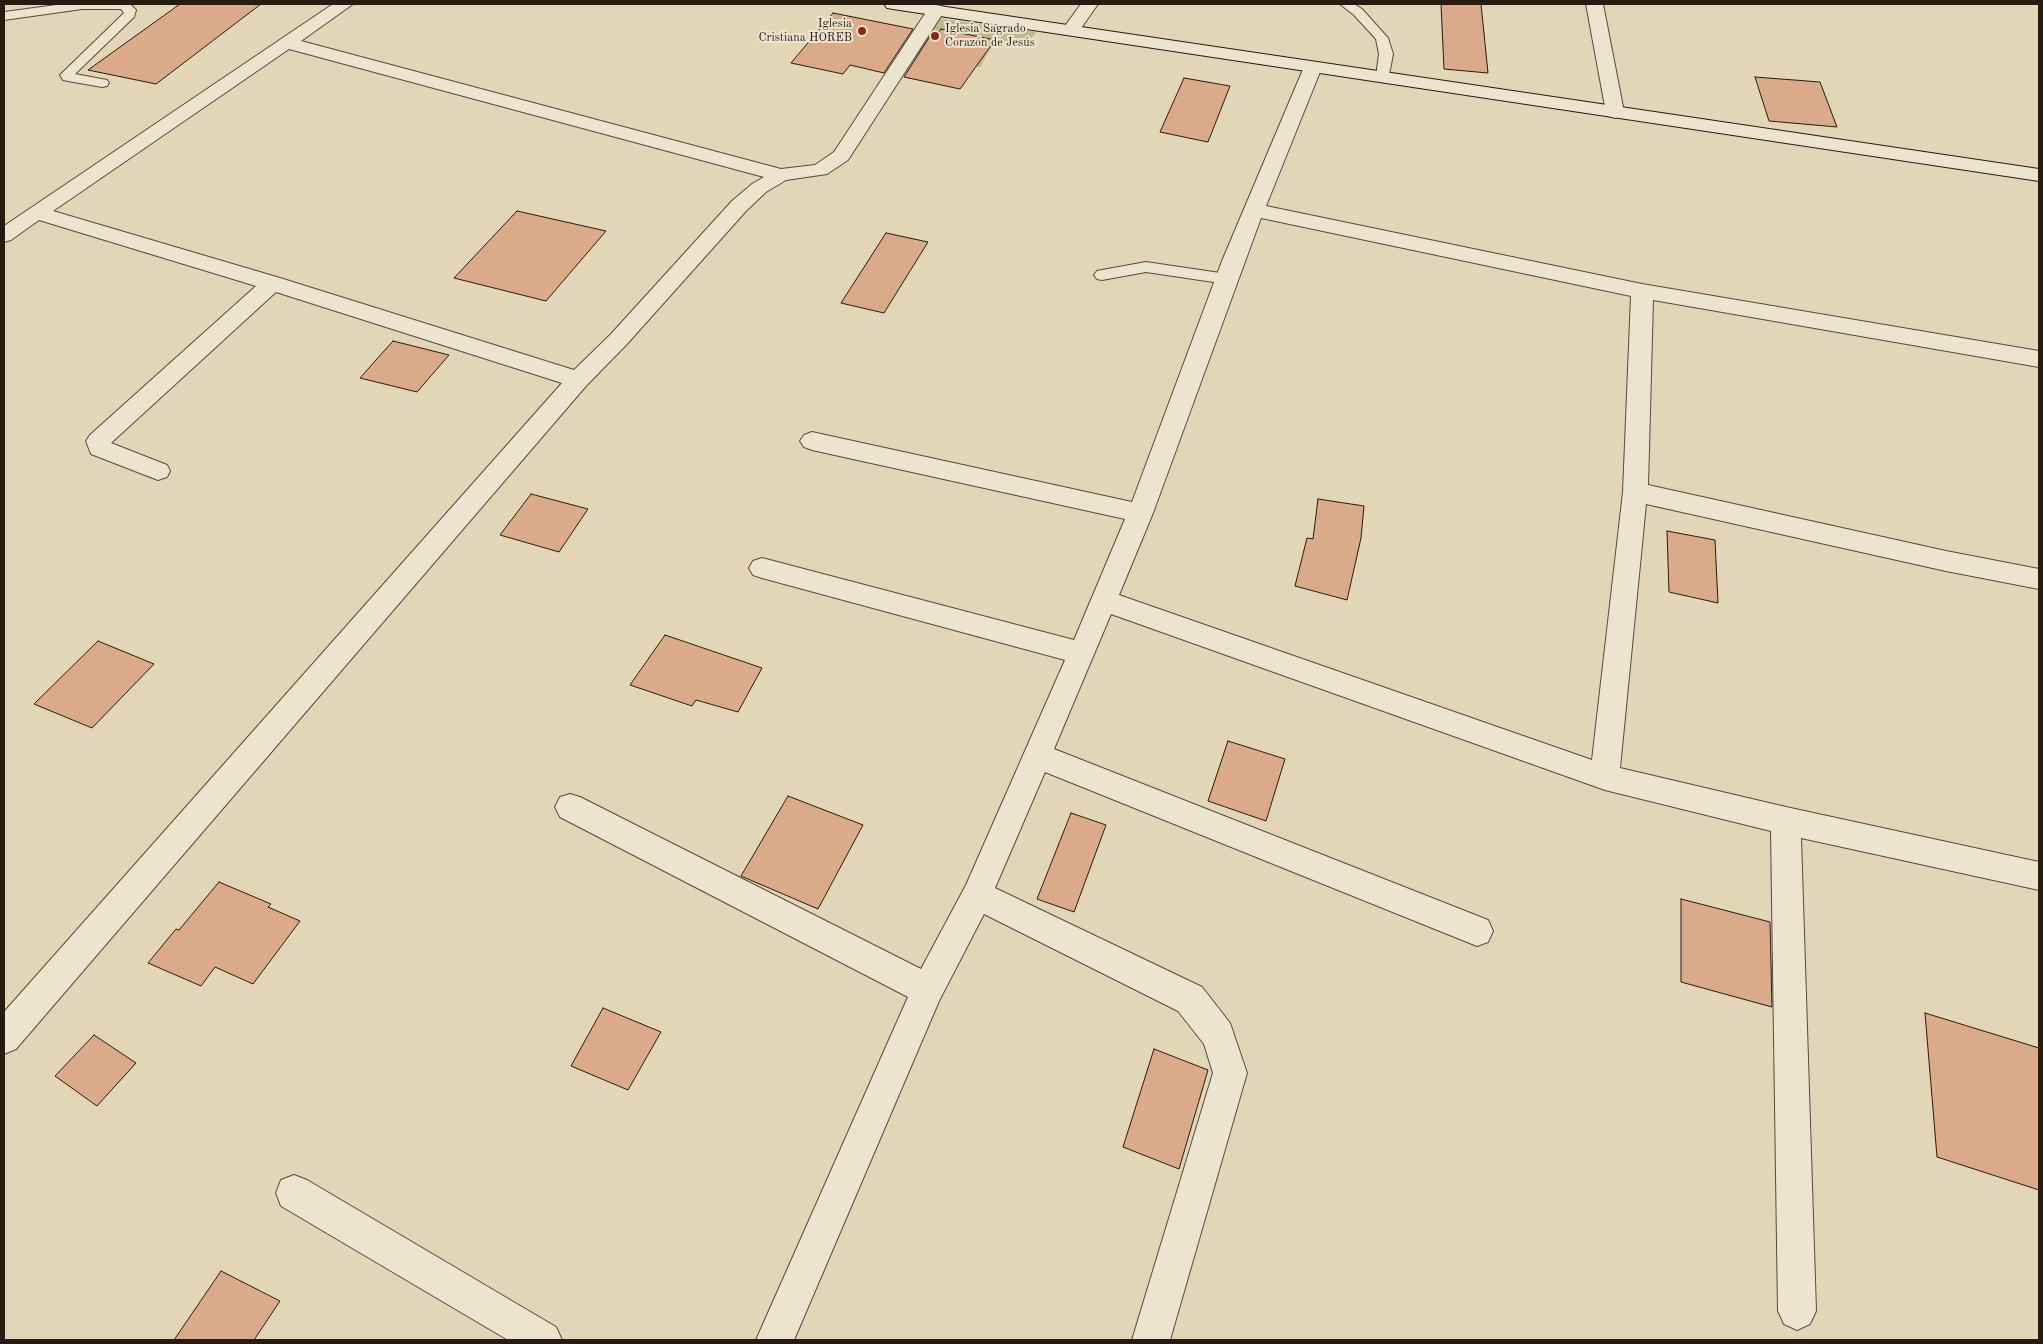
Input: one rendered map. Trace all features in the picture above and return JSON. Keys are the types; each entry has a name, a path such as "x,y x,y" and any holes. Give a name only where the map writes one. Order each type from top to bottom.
{"street":[{"path":"4,235 344,4"},
{"path":"893,4 2039,175"},
{"path":"1071,30 1089,4"},
{"path":"1594,4 1615,112"},
{"path":"286,43 781,175 820,170 840,156 936,10"},
{"path":"775,1340 928,990 977,894 1082,653 1140,513 1227,279 1313,67"},
{"path":"4,1037 578,380 619,338 739,206 759,188 781,175"},
{"path":"1254,210 1642,291 2039,360"},
{"path":"37,213 272,283 578,380"},
{"path":"158,471 100,448 98,441 272,283"},
{"path":"1605,777 1635,492 1642,291"},
{"path":"812,441 1140,513"},
{"path":"1635,492 1946,561 2039,579"},
{"path":"762,568 1082,653"},
{"path":"1103,600 1605,777 1786,821 2039,876"},
{"path":"1038,756 1477,931"},
{"path":"570,807 928,990"},
{"path":"1786,821 1797,1312"},
{"path":"977,894 1190,999 1218,1035 1230,1073 1151,1340"},
{"path":"294,1193 544,1340"}],"lane":[{"path":"1346,4 1358,12 1382,38 1386,54 1383,77"},
{"path":"4,16 82,5 124,5 130,10 130,14 67,75 68,78 102,83"},
{"path":"1102,276 1123,270 1146,267 1227,279"}],"green space":[{"path":"934,18 1036,32 1028,43 995,40 980,67 912,53"}],"building":[{"path":"180,4 261,4 156,84 88,70"},
{"path":"1441,4 1481,4 1488,73 1444,69"},
{"name":"Iglesia Cristiana HOREB","path":"833,13 913,29 884,73 850,65 843,74 791,63"},
{"path":"941,29 995,40 960,89 904,77 932,33 937,34"},
{"path":"1755,77 1820,82 1837,127 1769,121"},
{"path":"1184,78 1230,86 1208,142 1160,132"},
{"path":"517,211 606,231 546,301 454,278"},
{"path":"886,233 928,242 884,313 841,303"},
{"path":"393,341 449,355 417,392 360,378"},
{"path":"531,494 588,509 559,552 500,535"},
{"path":"1318,499 1364,506 1361,538 1347,600 1295,586 1307,538 1313,539"},
{"path":"1667,531 1715,540 1718,603 1669,592"},
{"path":"665,635 762,668 738,712 696,700 692,706 630,685"},
{"path":"98,641 154,664 92,728 34,704"},
{"path":"1228,741 1285,759 1266,821 1208,801"},
{"path":"788,796 863,825 818,909 741,876"},
{"path":"1071,813 1106,825 1074,912 1037,899"},
{"path":"219,882 271,904 268,907 300,921 253,984 215,967 201,986 148,963 176,929 179,930"},
{"path":"1681,899 1770,922 1772,1007 1681,982"},
{"path":"603,1008 661,1032 628,1090 571,1066"},
{"path":"1925,1013 2039,1048 2039,1190 1937,1157"},
{"path":"94,1035 136,1063 97,1106 55,1076"},
{"path":"1154,1049 1208,1070 1179,1169 1123,1147"},
{"path":"221,1271 280,1301 254,1340 174,1340"}],"place":[{"name":"Iglesia Cristiana HOREB","path":"862,31"},
{"name":"Iglesia Sagrado Corazón de Jesús","path":"935,36"}]}
